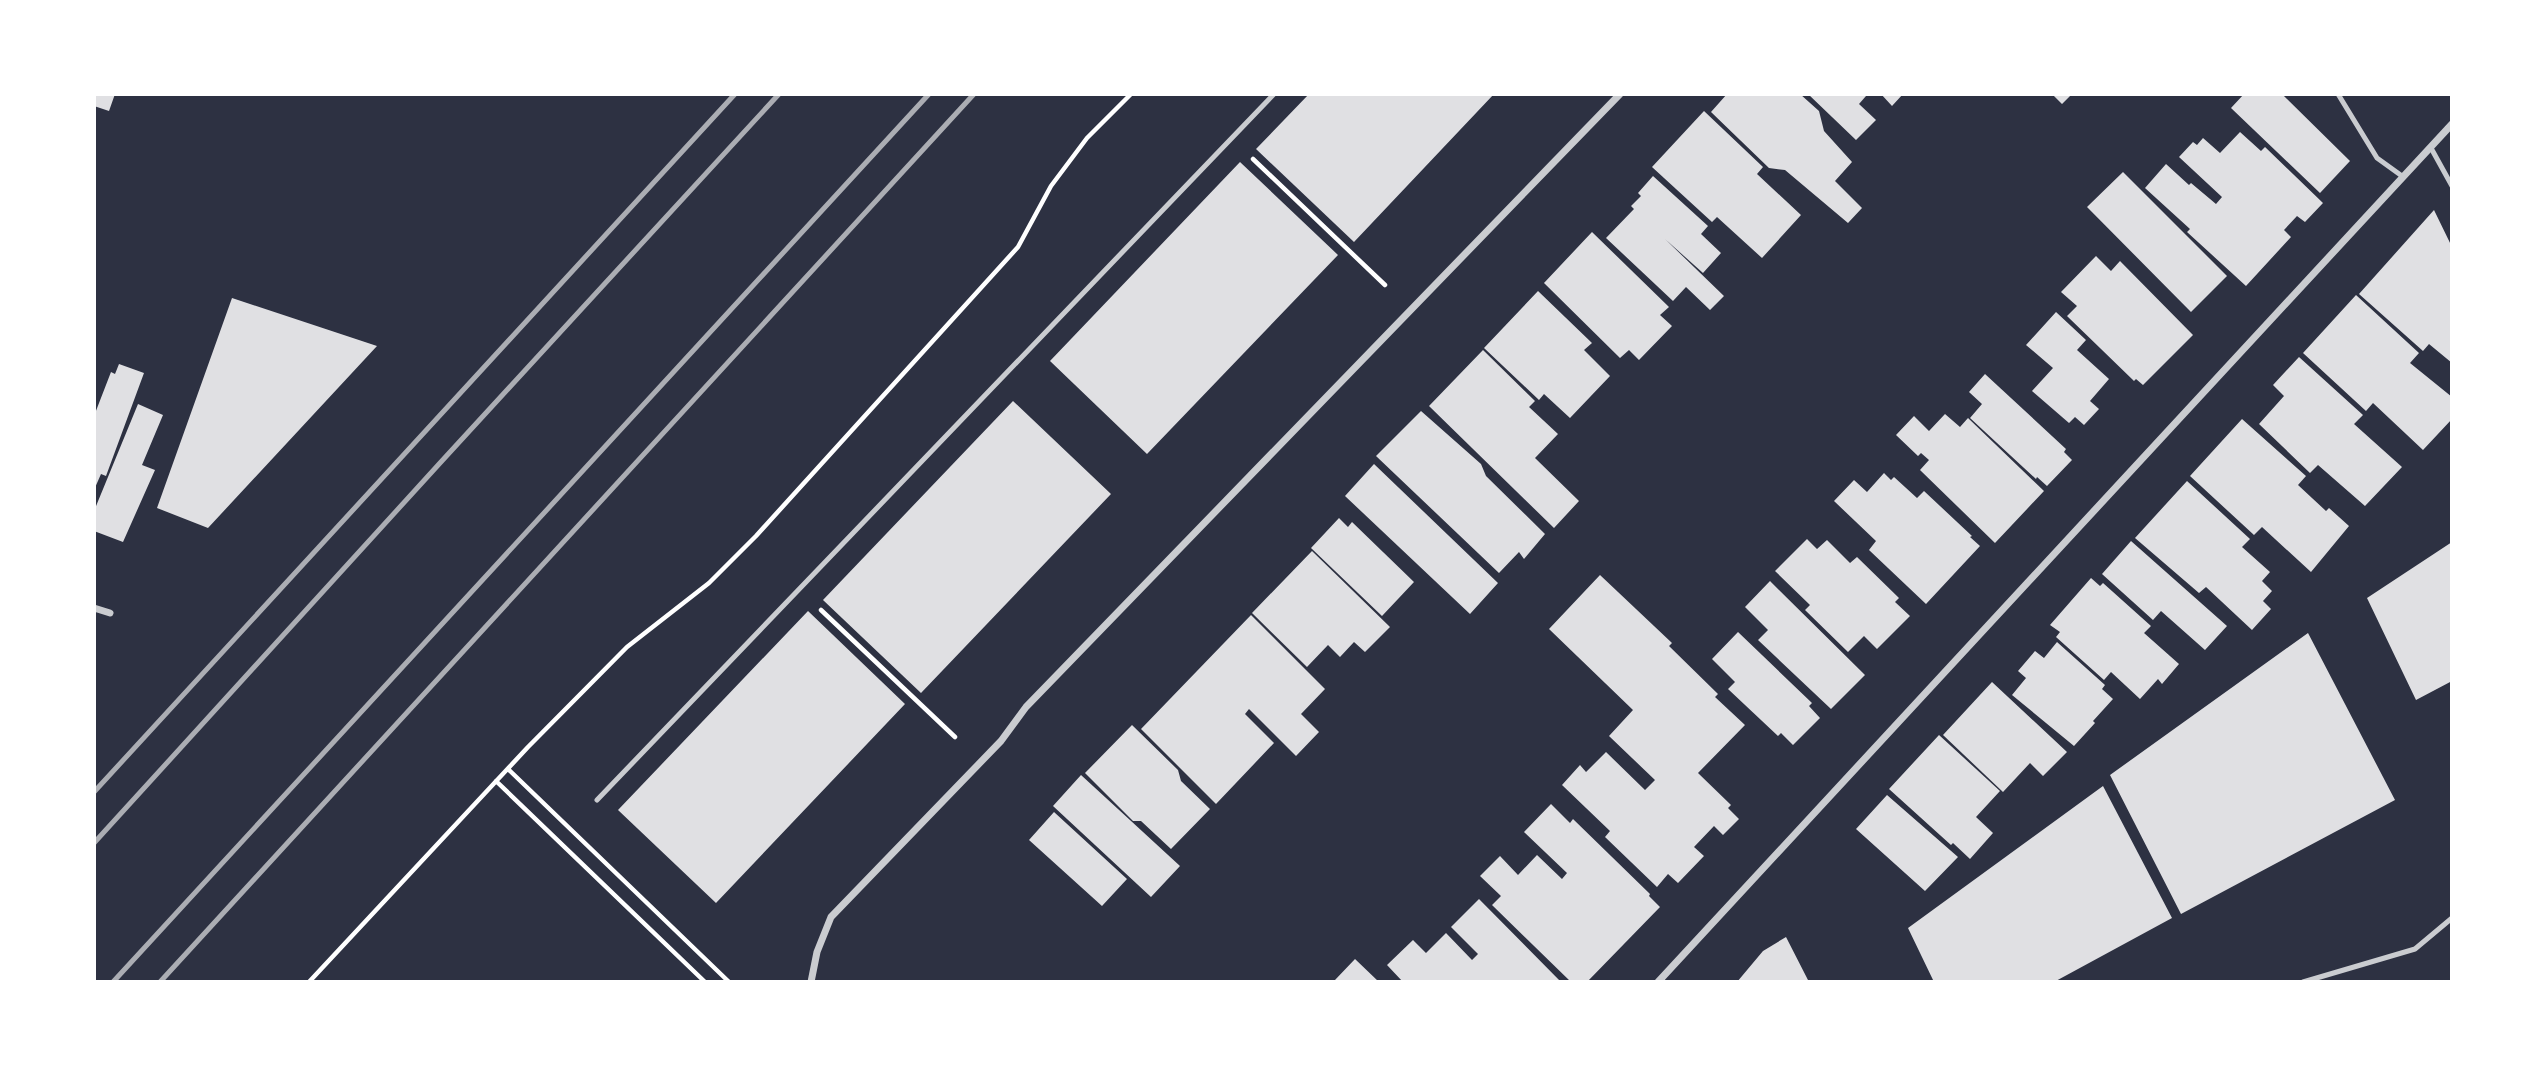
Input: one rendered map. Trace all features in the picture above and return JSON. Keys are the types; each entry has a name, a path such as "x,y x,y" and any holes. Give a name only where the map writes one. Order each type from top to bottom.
{"street":[{"path":"811,982 817,952 831,917 1001,741 1026,707 1620,94"},
{"path":"1658,982 2452,124"},
{"path":"94,608 110,613"}],"lane":[{"path":"597,800 1274,94"},
{"path":"2338,94 2377,158 2402,176"},
{"path":"2431,148 2452,186"},
{"path":"2303,982 2415,948 2452,918"}],"path":[{"path":"309,982 496,781 627,647 709,583 757,536 1018,247 1051,186 1087,138 1131,94"},
{"path":"1232,139 1385,285"},
{"path":"799,589 955,737"},
{"path":"508,769 729,982"},
{"path":"496,781 705,982"}],"building":[{"path":"94,94 115,94 109,111 94,106"},
{"path":"1309,94 1494,94 1354,242 1256,149"},
{"path":"1727,94 1800,94 1819,111 1824,131 1852,162 1835,181 1862,208 1848,223 1785,170 1769,168 1711,112"},
{"path":"1808,94 1865,94 1859,104 1876,120 1856,140"},
{"path":"1881,94 1903,94 1892,106"},
{"path":"2052,94 2072,94 2062,104"},
{"path":"2244,94 2282,94 2350,161 2320,193 2231,108"},
{"path":"1704,111 1763,167 1757,174 1801,215 1762,258 1717,217 1712,222 1652,167"},
{"path":"2240,132 2261,151 2265,147 2323,203 2305,222 2297,216 2284,230 2291,237 2246,286 2187,232 2190,229 2145,188 2166,164 2216,204 2222,197 2179,157 2193,142 2197,145 2203,138 2220,153"},
{"path":"1240,162 1338,255 1147,454 1050,361"},
{"path":"2123,172 2227,276 2191,312 2087,207"},
{"path":"1653,176 1708,226 1701,234 1721,253 1703,273 1665,239 1724,296 1710,310 1686,287 1673,301 1606,238 1634,209 1631,206 1641,196 1638,193"},
{"path":"2434,210 2452,247 2452,363 2429,344 2423,351 2359,294"},
{"path":"1592,232 1669,307 1660,315 1672,326 1639,360 1629,350 1620,358 1544,283"},
{"path":"2096,256 2111,271 2120,261 2193,335 2143,385 2136,379 2134,381 2067,316 2077,306 2061,292"},
{"path":"1538,291 1592,343 1584,350 1610,376 1570,418 1544,394 1539,400 1484,348"},
{"path":"2356,295 2419,353 2410,363 2452,397 2452,419 2423,450 2373,403 2366,411 2303,353"},
{"path":"232,298 377,346 208,528 157,508"},
{"path":"2056,312 2086,340 2077,350 2109,379 2090,401 2099,409 2084,425 2075,417 2069,423 2032,391 2053,368 2026,345"},
{"path":"1483,350 1535,401 1529,407 1558,434 1535,458 1579,501 1554,528 1429,406"},
{"path":"2299,357 2363,415 2354,424 2402,467 2365,506 2318,465 2310,473 2259,424 2284,396 2273,385"},
{"path":"119,364 144,373 106,476 101,474 94,490 94,416 111,372 115,374"},
{"path":"1985,374 2066,449 2064,452 2072,460 2047,486 1970,418 1982,404 1969,392"},
{"path":"1013,401 1111,494 921,693 823,600"},
{"path":"138,404 163,415 142,465 155,470 123,542 94,531 94,511"},
{"path":"1421,411 1481,464 1486,476 1545,534 1524,559 1519,552 1499,573 1376,456"},
{"path":"1945,414 1960,427 1968,418 2044,491 1995,543 1920,470 1929,460 1921,453 1918,456 1896,435 1914,416 1929,431"},
{"path":"2242,419 2306,476 2298,485 2326,511 2329,508 2349,526 2311,572 2262,527 2254,535 2190,476"},
{"path":"1374,464 1498,583 1470,614 1345,496"},
{"path":"1884,473 1891,480 1894,477 1917,498 1924,491 1980,546 1926,604 1869,550 1876,541 1834,501 1854,480 1867,492"},
{"path":"2187,481 2250,539 2242,547 2270,572 2262,581 2272,591 2263,601 2271,609 2252,630 2206,587 2199,593 2135,538"},
{"path":"1339,518 1348,527 1352,522 1414,582 1382,616 1311,548"},
{"path":"1807,539 1817,549 1827,540 1850,563 1857,557 1899,598 1895,602 1910,616 1877,649 1864,636 1848,652 1805,610 1810,605 1775,571"},
{"path":"2131,541 2227,626 2205,650 2161,611 2153,620 2102,574"},
{"path":"2452,542 2452,681 2416,700 2367,598"},
{"path":"1312,551 1390,627 1365,652 1354,642 1340,657 1328,645 1307,667 1252,613"},
{"path":"1600,575 1672,643 1669,646 1718,694 1715,697 1745,725 1698,773 1731,805 1728,808 1739,819 1723,835 1714,826 1694,847 1704,856 1678,883 1668,874 1657,887 1605,837 1610,831 1562,785 1580,765 1586,772 1606,752 1645,790 1655,780 1609,736 1633,710 1549,629"},
{"path":"2091,578 2100,586 2103,583 2151,626 2144,633 2179,664 2162,684 2158,679 2140,699 2111,672 2104,680 2056,637 2060,632 2050,625"},
{"path":"1770,581 1865,675 1831,709 1758,640 1768,630 1745,607"},
{"path":"808,611 905,704 716,903 618,810"},
{"path":"1251,615 1325,689 1301,714 1319,732 1296,756 1249,709 1245,714 1274,743 1216,804 1141,729"},
{"path":"1738,632 1812,703 1809,706 1820,718 1793,745 1781,733 1778,736 1728,689 1735,682 1712,659"},
{"path":"2308,633 2395,800 2181,914 2110,775"},
{"path":"2057,642 2105,685 2102,689 2113,699 2074,746 2012,695 2026,678 2018,671 2035,651 2044,658"},
{"path":"1992,682 2067,752 2043,776 2030,763 2003,792 1943,735"},
{"path":"1132,725 1178,770 1181,781 1210,809 1171,849 1141,821 1133,821 1085,773"},
{"path":"1939,735 2000,791 1976,817 1993,833 1970,859 1889,789"},
{"path":"1081,775 1180,866 1151,897 1053,806"},
{"path":"2103,786 2172,918 2054,982 1934,982 1908,928"},
{"path":"1887,795 1958,857 1925,891 1856,829"},
{"path":"1551,804 1570,823 1573,819 1660,907 1587,982 1571,982 1492,905 1501,896 1480,876 1500,856 1518,875 1537,855 1562,879 1567,873 1524,832"},
{"path":"1054,812 1127,879 1102,906 1029,840"},
{"path":"1479,899 1561,982 1403,982 1387,965 1413,940 1426,953 1446,933 1472,960 1478,954 1451,927"},
{"path":"1786,937 1809,982 1737,982 1763,951"},
{"path":"1355,959 1379,982 1335,980"}],"railway":[{"path":"94,792 735,94"},
{"path":"94,843 779,94"},
{"path":"113,982 929,94"},
{"path":"160,982 974,94"}]}
